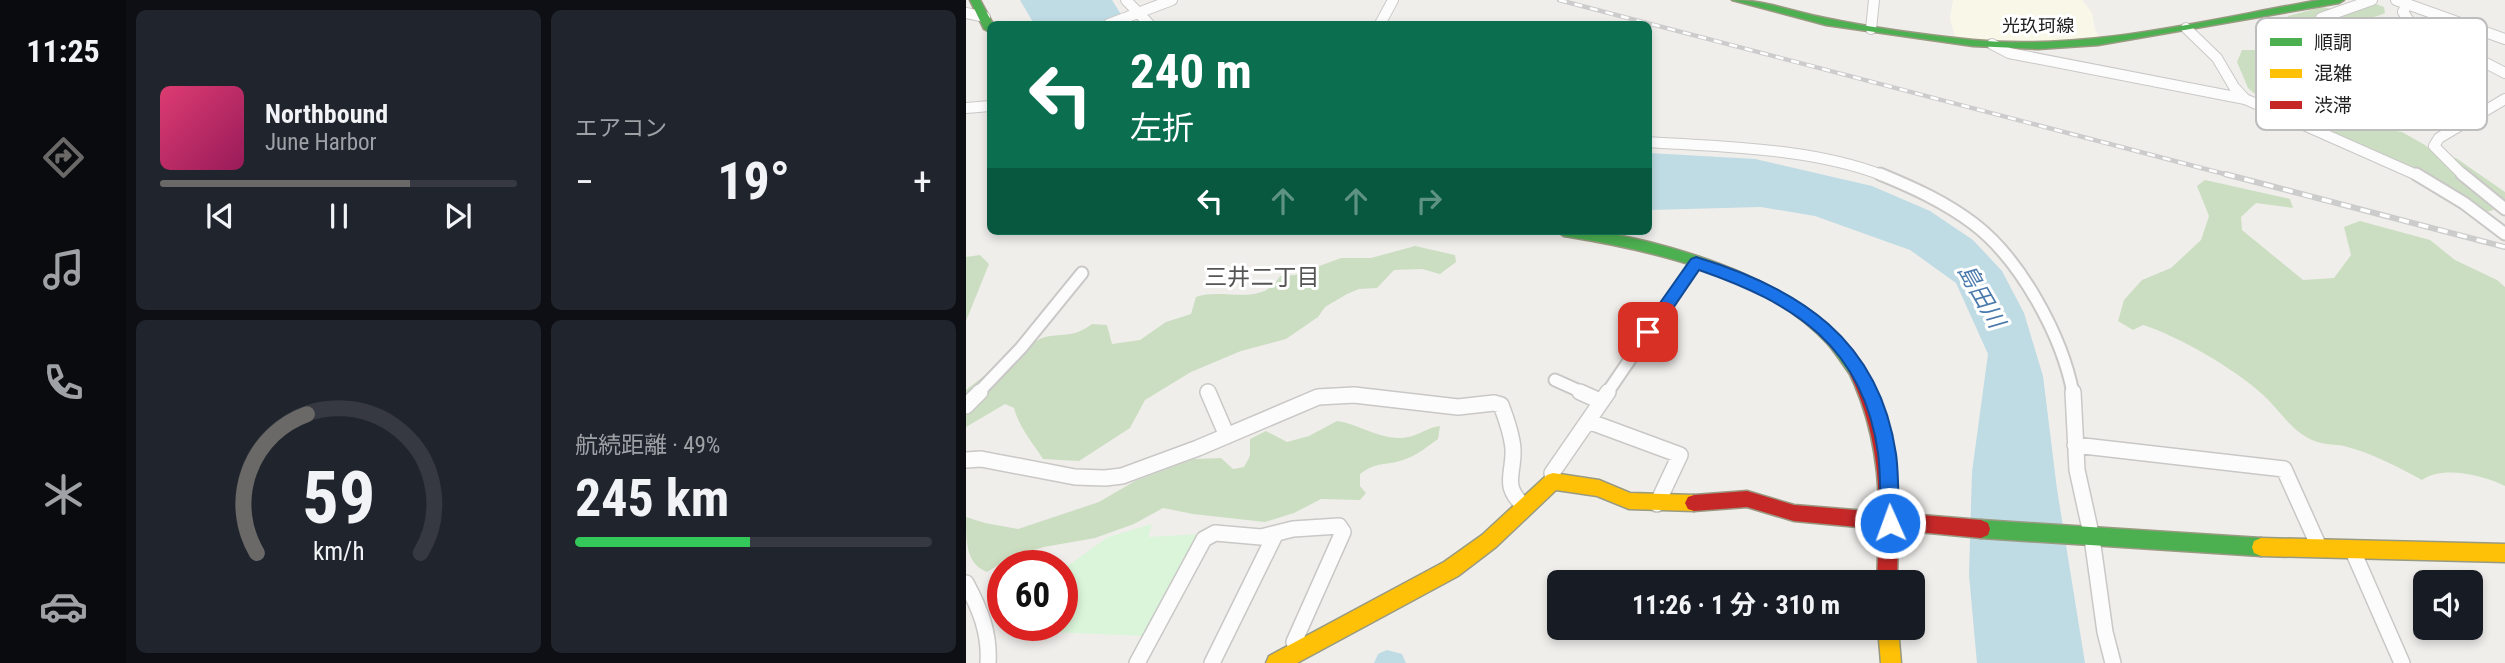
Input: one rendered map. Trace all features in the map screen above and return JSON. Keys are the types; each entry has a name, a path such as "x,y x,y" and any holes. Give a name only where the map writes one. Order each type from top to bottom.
{"main road":[{"path":"975,0 987,21"},
{"name":"光玖珂線","path":"1737,0 1806,19 1871,29 1992,44 2067,46 2339,0"},
{"path":"1596,235 1646,246 1755,283 1782,297 1830,334 1850,359 1869,391 1880,421 1897,523 1889,570"},
{"path":"1276,663 1451,569 1489,541 1553,481 1598,488 1629,501 1657,504 1747,499 1794,513 1828,514 1897,523 2085,537 2320,549 2505,553"},
{"path":"1889,640 1891,663"}],"street":[{"path":"1126,0 1135,16 1144,21"},
{"path":"1119,21 1172,0"},
{"path":"1382,21 1393,0"},
{"path":"1871,29 1874,0"},
{"path":"2320,18 2372,0"},
{"path":"2396,0 2446,18"},
{"path":"2407,4 2403,12 2407,18"},
{"path":"966,13 987,23"},
{"path":"2186,28 2217,58 2245,99"},
{"path":"2487,33 2505,39"},
{"path":"1992,44 2009,53 2245,99 2256,104"},
{"path":"2487,64 2505,73"},
{"path":"2487,110 2503,103"},
{"path":"966,108 987,106"},
{"path":"2316,130 2411,171 2464,203 2505,234"},
{"path":"2452,130 2439,138 2434,146 2451,165 2505,209"},
{"path":"1652,142 1715,145 1794,154 1858,167 1925,193 1978,225 1998,243 2020,269 2036,294 2073,392 2078,481 2085,537 2113,663"},
{"path":"1553,481 1552,473 1696,263"},
{"path":"966,406 1021,348 1082,273"},
{"path":"1555,380 1600,401"},
{"path":"1208,392 1227,436"},
{"path":"966,460 981,459 1075,477 1105,478 1122,476 1227,436 1306,401 1333,395 1354,394 1415,404 1458,407 1494,403 1501,405 1504,412 1513,449 1509,484 1515,498 1525,506"},
{"path":"1588,421 1680,455 1657,504"},
{"path":"2076,445 2284,469 2320,549"},
{"path":"1137,663 1204,539 1215,533 1261,537 1293,529 1339,526 1343,532 1294,642 1298,652"},
{"path":"1212,663 1275,535"},
{"path":"2352,549 2402,663"},
{"path":"966,583 988,628 991,644 988,663"}],"shaded area":[{"path":"1953,0 2082,0 2092,13 2095,30 2101,38 2046,43 1955,38 1950,18"}],"green space":[{"path":"2373,3 2384,7 2385,13 2363,18 2287,18 2322,7 2342,11"},
{"path":"2242,50 2256,50 2256,95 2248,88 2237,62"},
{"path":"2326,130 2402,132 2438,156 2456,158 2505,192 2505,202 2478,194 2494,210 2486,212 2430,177"},
{"path":"2205,180 2290,199 2293,208 2256,203 2241,217 2242,230 2303,280 2334,278 2351,255 2344,227 2360,221 2430,240 2455,260 2497,280 2505,287 2505,486 2475,475 2452,472 2440,473 2422,480 2364,452 2312,440 2291,425 2251,384 2222,364 2157,330 2143,325 2133,330 2118,321 2124,300 2142,280 2171,268 2201,240 2209,216 2197,186"},
{"path":"1415,246 1455,255 1456,262 1440,274 1422,269 1394,270 1377,288 1359,289 1347,294 1325,307 1318,317 1286,339 1241,351 1191,372 1145,400 1130,428 1079,461 1043,459 1022,428 1014,408 1005,404 966,427 966,390 998,365 1016,363 1029,348 1045,337 1074,333 1092,324 1107,325 1112,344 1140,340 1166,322 1191,314 1196,297 1253,294 1272,286 1280,276 1295,275 1341,258 1371,258"},
{"path":"980,255 989,264 966,321 966,257"},
{"path":"1337,421 1397,438 1409,437 1440,426 1438,439 1417,454 1403,460 1376,465 1360,474 1360,486 1366,493 1360,500 1321,499 1294,513 1265,522 1163,508 1134,524 1095,538 1034,550 987,550 987,572 971,558 966,535 966,517 1018,529 1099,502 1135,481 1194,459 1221,458 1233,469 1244,467 1250,456 1250,439 1266,431 1287,442 1309,436"},
{"path":"1152,524 1148,537 1200,534 1144,636 1078,633 1078,559 1108,537"}],"water":[{"path":"1020,0 1112,0 1125,21 1032,21"},
{"name":"島田川","path":"1652,153 1755,159 1872,186 1930,211 1973,240 2002,271 2024,313 2043,376 2057,489 2085,663 1977,663 1969,575 1972,472 1988,354 1956,283 1910,250 1815,216 1761,207 1652,210"}],"waterway":[{"path":"1387,663 1393,663"}],"railway":[{"path":"1559,0 1639,21"},
{"path":"1652,24 2232,176"},
{"path":"2225,174 2505,247"}],"traffic: fast":[{"path":"975,0 987,23"},
{"path":"1737,0 1826,22 1973,43 2038,46 2098,42 2339,0"},
{"path":"1589,235 1683,257 1765,290 1802,312 1832,338 1855,368"},
{"path":"1981,529 2261,547"}],"traffic: slow":[{"path":"1276,663 1451,569 1489,541 1553,481 1599,488 1629,501 1694,503"},
{"path":"2261,547 2505,553"},
{"path":"1889,640 1891,663"}],"traffic: jam":[{"path":"1855,368 1868,394 1883,446 1888,500 1887,570"},
{"path":"1694,503 1747,499 1794,513 1981,529"}],"district":[{"name":"三井二丁目","path":"1262,277"}],"route":[{"path":"1648,332 1696,263 1755,283 1782,297 1808,316 1830,334 1850,359 1869,391 1880,421 1887,454 1890,523"}]}
